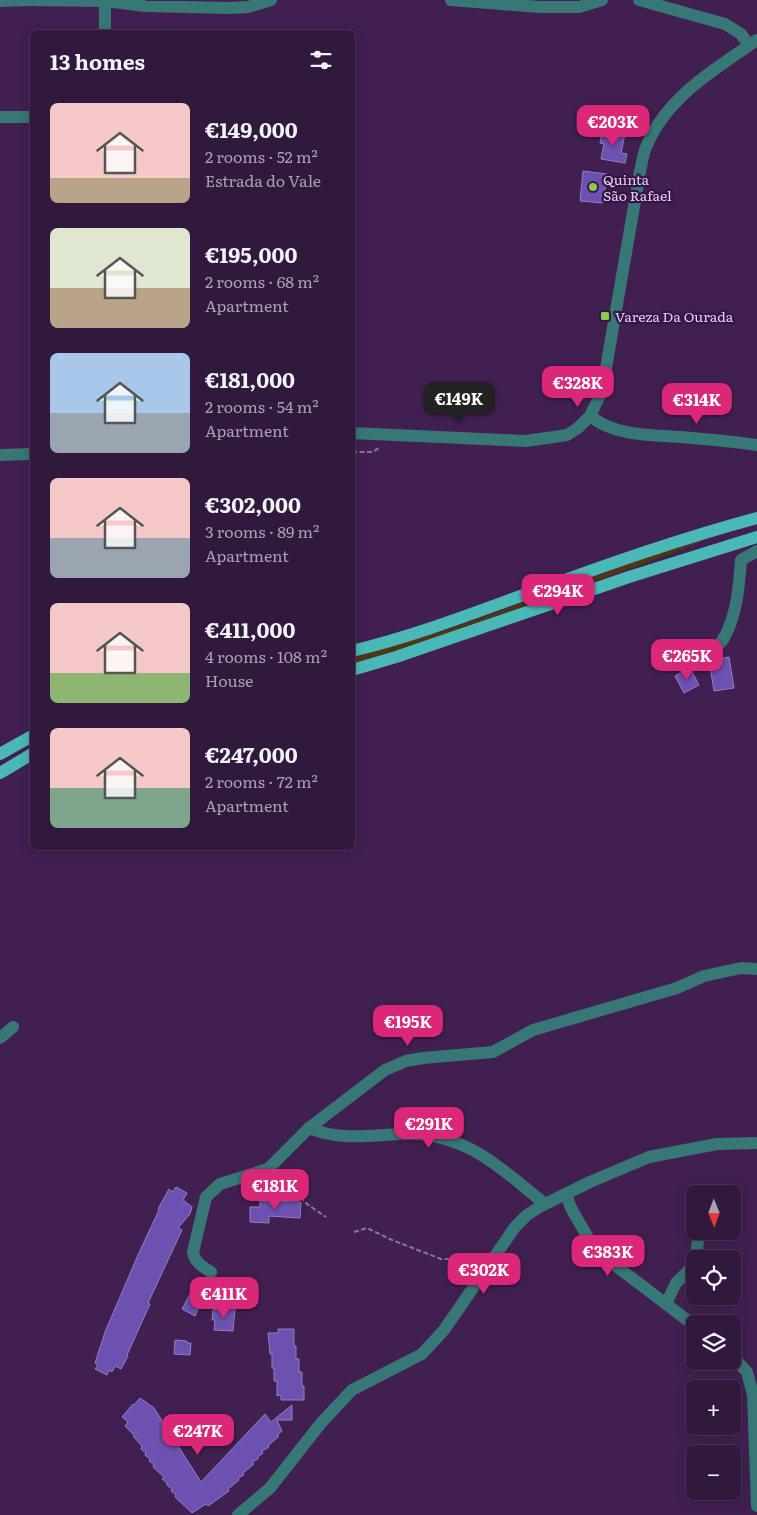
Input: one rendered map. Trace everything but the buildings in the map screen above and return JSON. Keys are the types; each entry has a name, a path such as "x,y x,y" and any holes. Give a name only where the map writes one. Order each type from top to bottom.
{"main road":[{"path":"355,650 434,627 667,544 757,518"},
{"path":"355,669 396,657 629,577 757,537"},
{"path":"0,754 30,737"},
{"path":"0,773 30,755"}],"street":[{"path":"0,0 105,0 145,6 248,8 271,0"},
{"path":"105,0 105,30"},
{"path":"451,0 540,7 579,7 602,0"},
{"path":"355,433 526,441 567,435 578,428 590,416 602,391 646,147 663,115 675,102 697,83 753,43 726,24 639,0"},
{"path":"0,117 30,118"},
{"path":"590,416 600,424 632,433 757,445"},
{"path":"0,455 30,454"},
{"path":"703,662 723,639 731,621 738,594 741,560 757,551"},
{"path":"211,1272 197,1262 193,1252 206,1197 220,1184 268,1169 309,1128 385,1070 422,1058 493,1052 533,1030 677,988 704,976 741,968 757,969"},
{"path":"0,1038 13,1027"},
{"path":"309,1128 323,1134 342,1137 414,1134 441,1137 473,1149 496,1164 545,1204"},
{"path":"238,1515 270,1488 320,1423 352,1390 422,1354 444,1330 488,1264 515,1227 527,1216 545,1204 649,1157 717,1144 757,1143"},
{"path":"566,1194 571,1208 595,1250 686,1319"},
{"path":"666,1304 676,1283 686,1274"},
{"path":"741,1366 747,1372 753,1394 757,1506"}],"path":[{"path":"268,1169 286,1183 307,1204 326,1218"},
{"path":"354,1232 367,1228 441,1259 474,1259 483,1260 488,1264"}],"shaded area":[{"path":"724,532 656,559 471,625 355,662 355,657 450,629 667,550"}],"place":[{"name":"Quinta São Rafael","path":"593,187"},
{"name":"Vareza Da Ourada","path":"605,316"}]}
